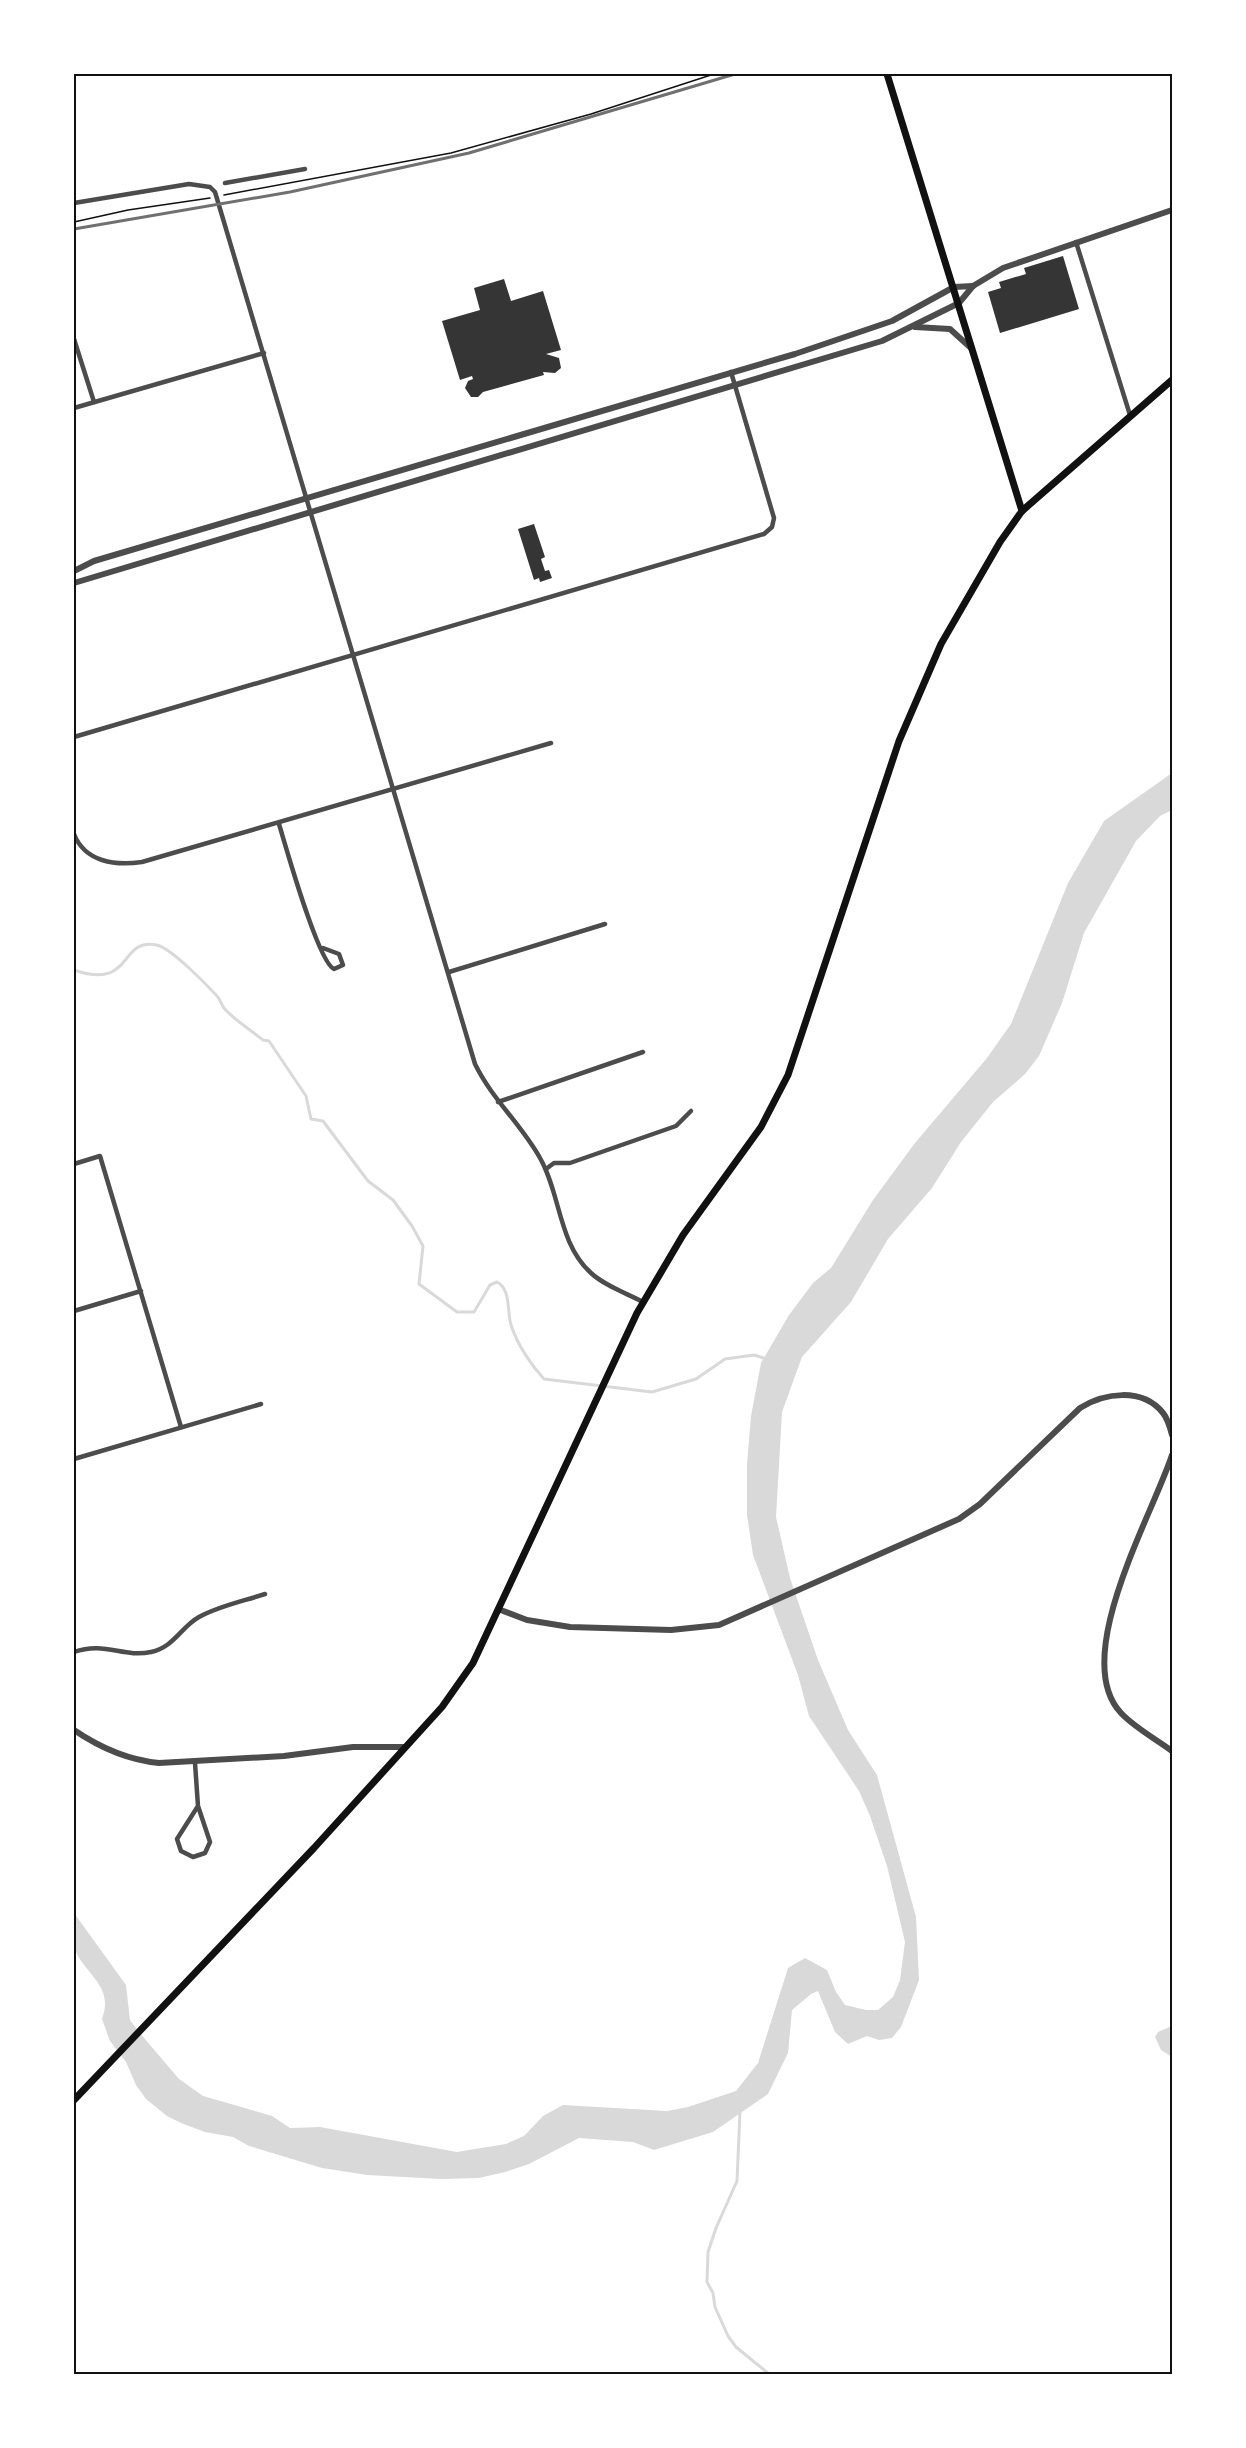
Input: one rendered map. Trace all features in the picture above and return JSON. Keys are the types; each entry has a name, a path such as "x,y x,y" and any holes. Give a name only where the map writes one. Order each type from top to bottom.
{"main road":[{"path":"887,74 1022,511"},
{"path":"74,2100 314,1848 442,1707 465,1677 490,1630 643,1302 682,1235 761,1127 788,1075 899,741 923,680 965,601 1022,511 1173,380"}],"street":[{"path":"225,183 305,170"},
{"path":"74,203 189,184 210,187 216,196 475,1064 485,1085 531,1143 546,1169 567,1238 580,1262 593,1275 643,1302"},
{"path":"74,583 882,341 959,303 973,286 1003,268 1173,210"},
{"path":"1076,243 1130,415"},
{"path":"74,571 94,561 795,354 892,321 954,287 973,286"},
{"path":"912,327 950,329 973,350"},
{"path":"74,339 94,402"},
{"path":"74,408 264,353"},
{"path":"795,354 799,367"},
{"path":"74,737 353,653 764,534 772,527 774,518 730,372"},
{"path":"600,411 604,424"},
{"path":"74,834 79,847 93,856 114,864 125,865 279,824 551,743"},
{"path":"279,824 312,930 323,948 328,966 337,969 343,966 339,954 323,948"},
{"path":"448,972 605,924"},
{"path":"498,1102 643,1052"},
{"path":"546,1169 554,1163 570,1163 676,1126 691,1111"},
{"path":"74,1164 100,1156 181,1427"},
{"path":"74,1311 141,1291"},
{"path":"498,1609 516,1617 554,1625 660,1630 707,1627 744,1616 947,1525 970,1512 1072,1415 1094,1400 1116,1395 1144,1399 1164,1414 1173,1435"},
{"path":"74,1459 261,1404"},
{"path":"1173,1455 1117,1589 1108,1627 1106,1665 1108,1690 1121,1713 1173,1751"},
{"path":"74,1652 96,1646 131,1653 152,1652 169,1645 201,1615 265,1594"},
{"path":"74,1730 111,1751 144,1762 195,1763 353,1747 404,1747"},
{"path":"195,1763 198,1806 210,1842 204,1853 193,1857 181,1851 177,1839 198,1806"}],"path":[{"path":"74,222 128,210 452,153 591,114 714,74"}],"shaded area":[{"path":"1172,773 1172,810 1160,816 1136,841 1084,933 1062,1003 1039,1056 1025,1074 993,1102 961,1142 932,1188 888,1239 851,1302 802,1357 782,1412 776,1517 790,1578 818,1660 848,1730 877,1775 916,1917 919,1980 901,2027 892,2038 879,2040 867,2036 848,2044 835,2032 818,1991 792,2010 788,2053 768,2094 713,2132 654,2150 633,2142 579,2138 529,2164 479,2178 441,2179 367,2175 322,2168 249,2146 233,2137 205,2132 167,2116 146,2099 136,2085 126,2062 110,2041 102,2019 105,2007 101,1988 74,1947 74,1913 126,1985 130,2020 179,2079 203,2096 272,2116 290,2128 320,2127 457,2152 506,2144 524,2136 543,2116 563,2105 667,2111 688,2107 736,2091 758,2063 788,1968 805,1958 827,1970 836,1992 845,2005 878,2010 893,1997 900,1980 905,1942 887,1866 859,1791 809,1716 798,1675 753,1555 747,1515 747,1464 751,1416 761,1363 789,1315 813,1283 831,1268 873,1200 915,1143 987,1058 1011,1024 1068,883 1104,821"},
{"path":"1172,2026 1172,2057 1161,2050 1155,2037 1158,2032"}],"building":[{"path":"1063,256 1079,309 1000,333 988,292 1001,288 999,282 1026,274 1024,268"},
{"path":"504,279 511,301 543,291 561,350 546,354 559,358 561,368 555,373 543,372 544,375 483,392 478,397 471,397 465,388 468,381 473,379 472,376 460,380 442,321 480,310 474,288"},
{"path":"534,524 545,557 541,559 545,571 549,570 552,578 540,582 539,578 534,580 518,529"}],"waterway":[{"path":"74,970 93,975 107,974 116,969 136,948 145,945 157,945 180,960 217,996 233,1017 263,1040 269,1041 306,1096 311,1119 323,1121 368,1181 393,1200 423,1246 419,1284 457,1312 474,1312 490,1285 497,1282 501,1285 507,1295 511,1325 517,1339 529,1361 544,1379 652,1392 696,1379 725,1359 754,1355 767,1359"},
{"path":"740,2112 737,2181 708,2252 707,2282 728,2336 736,2347 769,2374"}],"railway":[{"path":"74,229 290,192 469,153 735,74"}]}
